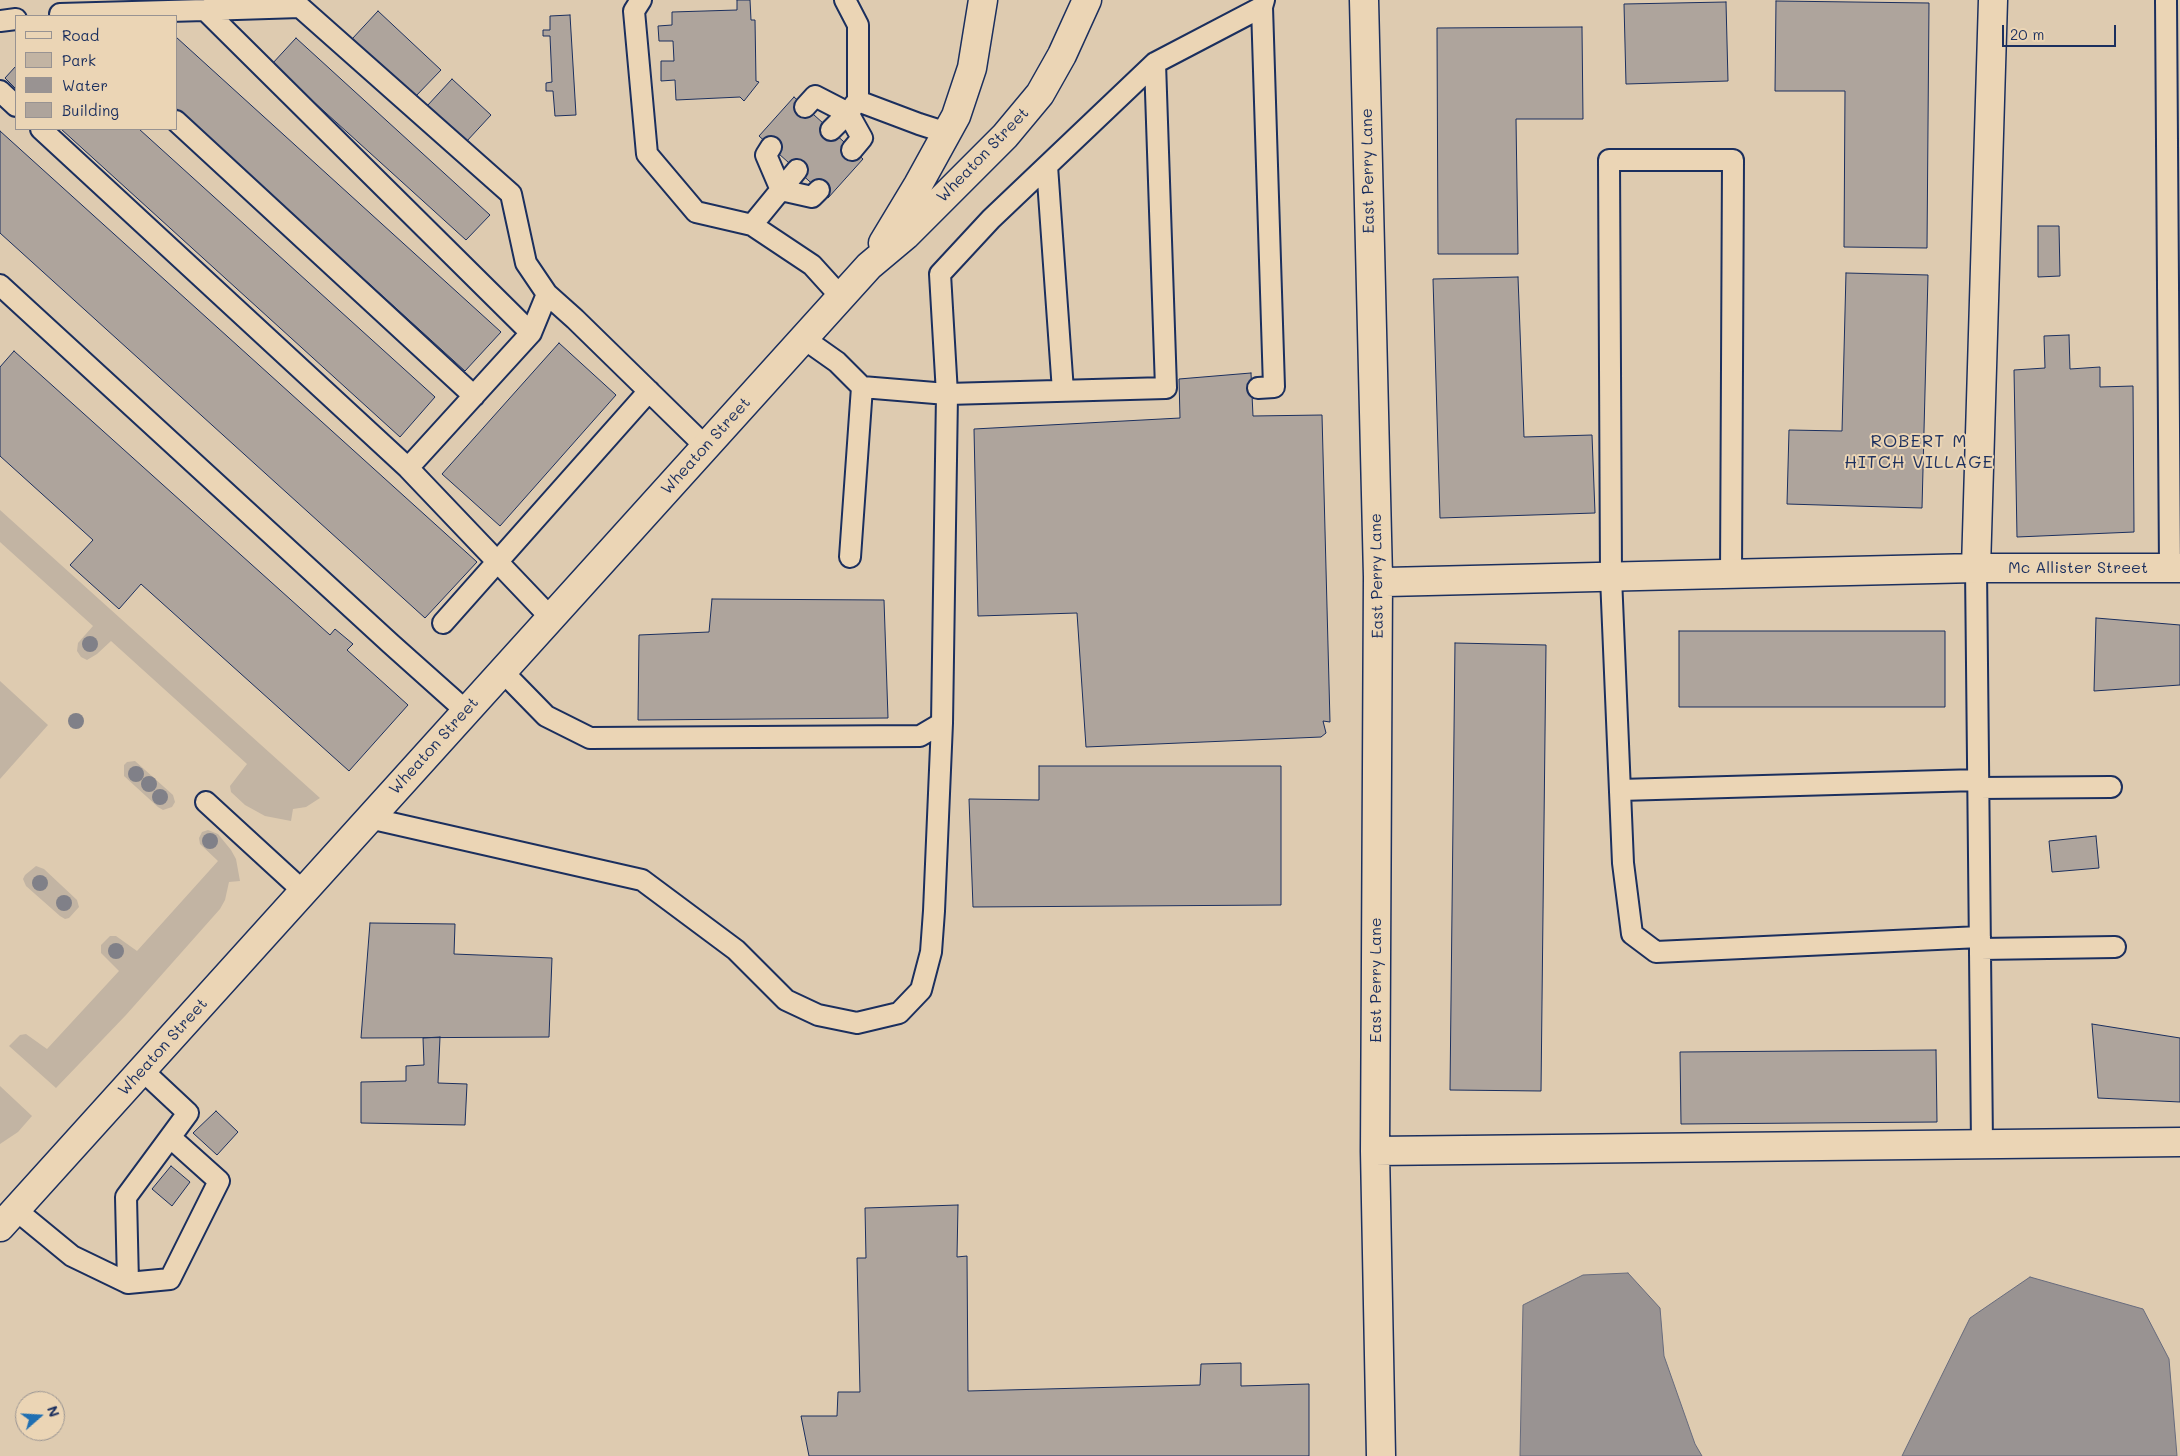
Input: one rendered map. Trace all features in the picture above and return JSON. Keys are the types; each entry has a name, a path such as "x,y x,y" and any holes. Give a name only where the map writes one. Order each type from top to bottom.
{"street":[{"name":"Wheaton Street","path":"869,266 918,185 956,116 972,68 983,0"},
{"name":"Wheaton Street","path":"8,1219 368,818 503,672 869,266 906,235 1006,136 1040,94 1062,55 1087,0"},
{"name":"East Perry Lane","path":"1364,0 1378,577 1375,1151 1381,1456"},
{"path":"1976,568 1993,0"},
{"name":"Mc Allister Street","path":"1378,577 1386,582 1976,568 2175,568"},
{"path":"1375,1151 2180,1142"}],"lane":[{"path":"641,0 634,11 648,154 696,212 752,225 812,265 841,297"},
{"path":"845,0 858,25 853,107 862,138 852,150"},
{"path":"2166,0 2175,568"},
{"path":"368,818 642,880 736,950 786,1000 818,1015 857,1023 900,1013 921,990 931,952 934,920 942,723 947,394 940,274 991,219 1155,63 1263,4 1274,387 1258,388"},
{"path":"80,15 300,7 511,194 526,263 547,294 706,447"},
{"path":"205,10 531,333"},
{"path":"0,21 15,19"},
{"path":"803,338 837,362 862,387 947,394 1166,388 1155,63"},
{"path":"0,91 15,105"},
{"path":"805,107 815,96 947,133"},
{"path":"831,130 853,107"},
{"path":"178,124 474,396"},
{"path":"42,130 408,468 551,618"},
{"path":"771,147 766,154 781,190"},
{"path":"1731,574 1733,160 1609,160 1611,577 1623,863 1632,934 1656,952 1980,943 2115,946"},
{"path":"1047,166 1064,391"},
{"path":"752,225 797,170"},
{"path":"781,190 812,198 819,190"},
{"path":"0,285 466,711"},
{"path":"408,468 531,333 547,294"},
{"path":"850,557 862,387"},
{"path":"443,623 649,391"},
{"path":"1976,568 1982,1144"},
{"path":"503,672 546,716 590,738 920,736 942,723"},
{"path":"1620,790 1978,784 2111,786"},
{"path":"206,802 304,891"},
{"path":"128,1283 126,1197 188,1114 142,1070"},
{"path":"8,1219 72,1256 128,1283 170,1280 219,1181 171,1138"}],"green space":[{"path":"0,510 320,798 306,807 293,809 291,821 265,816 245,805 231,792 230,786 247,764 111,641 97,654 87,660 81,657 77,651 78,643 93,626 0,542"},
{"path":"0,681 48,725 0,779"},
{"path":"135,761 173,795 175,802 172,807 163,810 158,807 124,776 124,765 127,762"},
{"path":"208,830 218,834 231,850 236,859 240,881 229,882 225,900 220,909 126,1015 56,1088 9,1046 20,1035 26,1034 47,1049 119,971 101,953 101,945 110,936 116,936 137,951 218,861 200,844 199,838 202,832"},
{"path":"36,866 44,869 77,900 79,907 69,918 65,919 60,916 26,886 23,879 25,875"},
{"path":"0,1086 32,1116 18,1132 0,1144"}],"water":[{"path":"1628,1273 1660,1308 1664,1356 1695,1444 1702,1456 1520,1456 1523,1305 1583,1275"},
{"path":"2030,1277 2143,1309 2169,1359 2177,1456 1902,1456 1970,1318"}],"building":[{"path":"737,0 750,0 751,20 755,20 756,81 759,82 744,101 740,97 676,100 675,80 661,81 661,61 674,61 673,41 659,41 658,26 672,25 672,12 737,10"},
{"path":"1776,1 1929,3 1927,248 1844,247 1845,91 1775,91"},
{"path":"1726,2 1728,81 1626,84 1624,4"},
{"path":"378,11 441,70 414,98 352,39"},
{"path":"570,15 576,115 555,116 553,91 546,91 546,83 552,82 550,36 543,36 543,30 550,30 550,16"},
{"path":"1582,27 1583,119 1516,119 1518,254 1438,254 1437,28"},
{"path":"296,38 490,215 466,240 272,64"},
{"path":"178,39 501,332 465,371 178,110"},
{"path":"15,67 15,88 5,78"},
{"path":"452,79 491,115 466,142 427,106"},
{"path":"794,97 863,159 828,198 759,136"},
{"path":"62,130 140,130 435,397 400,437"},
{"path":"0,131 477,562 425,618 0,233"},
{"path":"2038,226 2059,226 2060,276 2038,277"},
{"path":"1846,273 1928,275 1922,508 1787,504 1789,430 1842,431"},
{"path":"1518,277 1524,437 1592,435 1595,513 1440,518 1433,279"},
{"path":"2069,335 2070,369 2100,367 2100,387 2133,386 2134,532 2017,537 2014,370 2045,368 2044,336"},
{"path":"559,343 616,395 500,526 442,474"},
{"path":"14,351 330,635 335,629 353,644 347,650 408,705 349,771 141,584 119,609 70,565 93,540 0,456 0,367"},
{"path":"1251,373 1253,416 1322,415 1330,722 1323,721 1326,733 1321,737 1086,747 1077,613 978,616 974,429 1180,418 1179,379"},
{"path":"712,599 884,600 888,718 638,720 639,635 709,632"},
{"path":"2096,618 2180,625 2180,685 2094,691"},
{"path":"1679,631 1945,631 1945,707 1679,707"},
{"path":"1455,643 1546,645 1541,1091 1450,1090"},
{"path":"1039,766 1281,766 1281,905 973,907 969,799 1039,800"},
{"path":"2096,836 2099,868 2052,872 2049,841"},
{"path":"370,923 455,924 454,954 552,958 549,1037 361,1038"},
{"path":"2092,1024 2180,1038 2180,1102 2098,1098"},
{"path":"440,1037 438,1083 467,1084 465,1125 361,1123 361,1082 406,1081 406,1066 424,1065 423,1038"},
{"path":"1936,1050 1937,1122 1681,1124 1680,1052"},
{"path":"216,1111 238,1132 217,1155 193,1133"},
{"path":"171,1166 190,1182 172,1206 152,1189"},
{"path":"958,1205 957,1257 967,1256 968,1391 1200,1385 1201,1364 1241,1363 1241,1386 1309,1384 1309,1456 809,1456 801,1416 837,1416 838,1392 860,1392 857,1258 866,1258 865,1208"}],"district":[{"name":"ROBERT M HITCH VILLAGE","path":"1919,451"}]}
